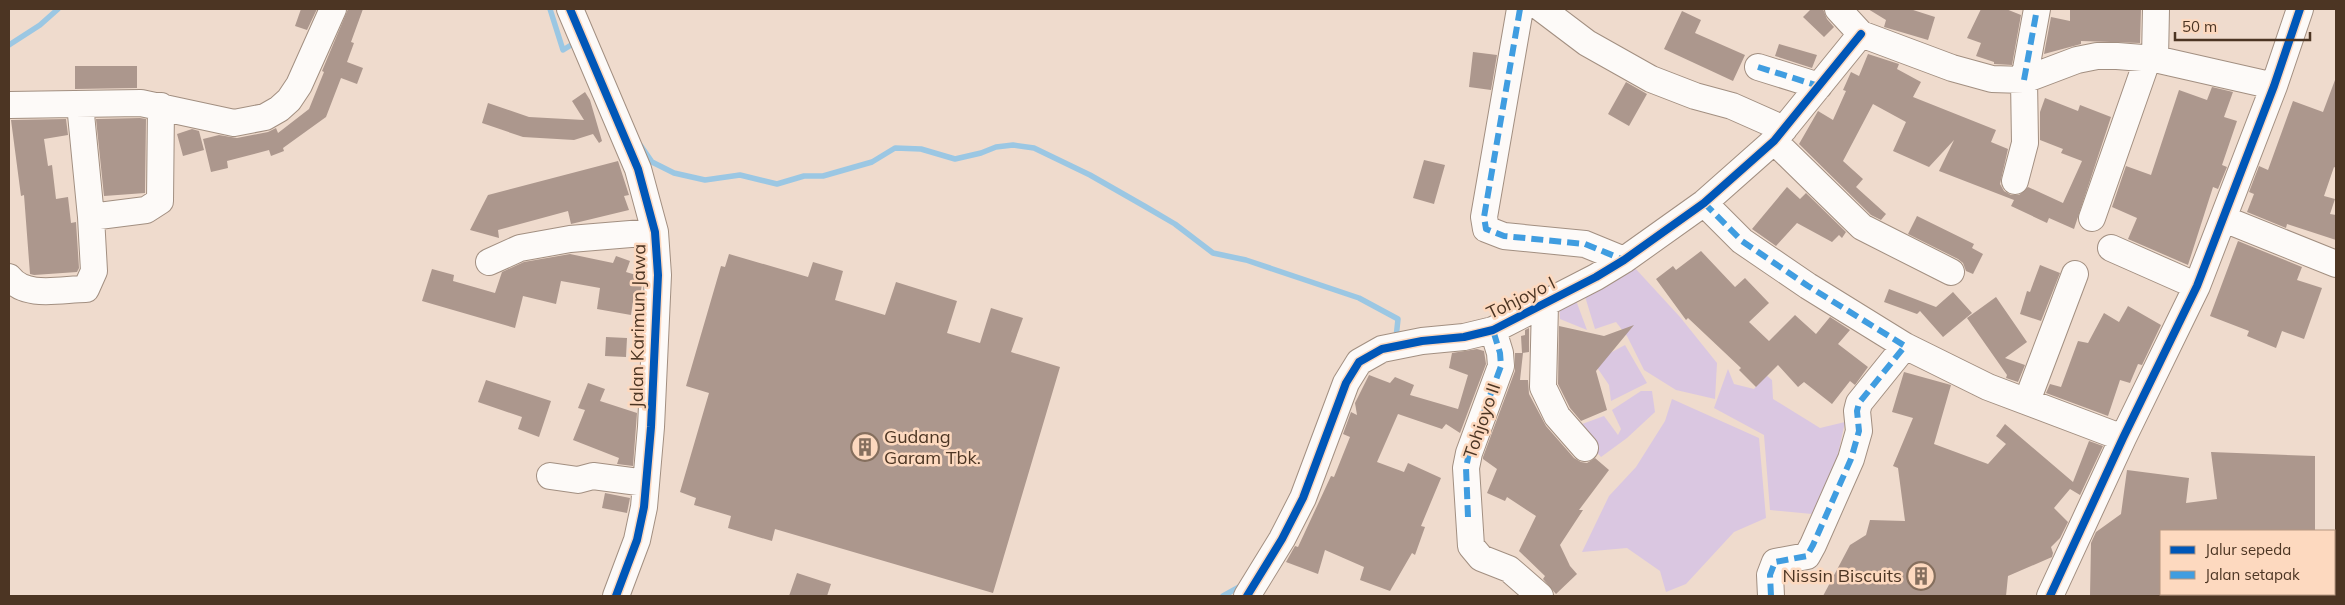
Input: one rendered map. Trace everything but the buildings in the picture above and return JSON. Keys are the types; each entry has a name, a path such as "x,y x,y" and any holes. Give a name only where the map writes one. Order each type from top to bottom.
{"street":[{"path":"9,105 141,103 161,106 204,118 234,122 265,117 279,109 289,100 299,85 333,9"},
{"name":"Jalan Karimun Jawa","path":"570,9 638,169 655,232 658,275 651,427 644,507 636,540 616,596"},
{"path":"1520,9 1484,217 1486,229 1504,236 1578,243 1594,247 1624,260"},
{"path":"1542,9 1587,43 1651,79 1695,96 1732,106 1779,135 1862,226 1951,272"},
{"path":"1838,9 1861,34 1977,75 2006,81 2024,80 2077,60 2097,56 2152,58 2274,86"},
{"path":"2015,181 2025,143 2024,80 2037,9"},
{"path":"2092,218 2152,58 2156,9"},
{"path":"2050,596 2123,438 2197,286 2274,86 2300,9"},
{"name":"Tohjoyo I","path":"1248,596 1282,539 1303,498 1346,383 1359,362 1382,349 1422,341 1464,337 1493,330 1624,260 1704,203 1779,135 1861,34"},
{"path":"1758,67 1819,86"},
{"path":"9,277 18,286 26,290 86,288 90,282 94,270 80,104"},
{"path":"91,217 146,210 160,201 161,106"},
{"path":"1704,203 1742,241 1820,294 1905,346 1971,380 2123,438"},
{"path":"2224,219 2336,264"},
{"path":"489,262 529,247 570,239 655,232"},
{"path":"2111,248 2197,286"},
{"path":"2027,401 2075,274"},
{"path":"1544,304 1543,387 1558,416 1585,448"},
{"name":"Tohjoyo II","path":"1493,330 1500,353 1500,366 1469,454 1466,468 1471,546 1481,558 1510,569 1540,596"},
{"path":"1771,596 1770,575 1775,562 1807,556 1851,459 1859,431 1857,412 1859,403 1905,346"},
{"path":"550,476 578,480 593,476 646,483"}],"shaded area":[{"path":"1634,267 1680,317 1717,363 1715,399 1676,390 1644,370 1627,336 1616,322 1595,329 1583,290"},
{"path":"1574,295 1587,330 1560,319 1559,301"},
{"path":"1625,345 1647,383 1611,401 1609,385 1596,366 1597,360"},
{"path":"1728,369 1734,384 1754,389 1766,375 1772,380 1773,399 1820,428 1845,422 1837,459 1812,514 1770,510 1764,435 1714,408"},
{"path":"1641,391 1652,391 1655,412 1627,438 1601,457 1574,427 1604,416 1618,435 1621,429 1612,410"},
{"path":"1672,399 1759,438 1766,518 1734,532 1686,584 1666,592 1660,571 1627,548 1582,552 1609,496 1636,467 1665,421"}],"waterway":[{"path":"9,45 40,25 58,9"},
{"path":"550,9 563,50 576,42"},
{"path":"641,146 652,162 674,173 705,180 740,175 777,184 804,176 823,176 872,162 895,148 921,149 955,159 981,153 996,147 1013,145 1034,148 1090,175 1175,224 1213,253 1246,260 1359,298 1398,319 1396,338"},
{"path":"1223,596 1241,586"}],"marked path":[{"path":"1520,9 1484,217 1486,229 1504,236 1585,244 1624,260"},
{"path":"2024,80 2037,9"},
{"path":"1758,67 1819,86"},
{"path":"1704,203 1742,241 1808,286 1905,346 1859,403 1857,411 1859,431 1851,459 1813,545 1807,556 1775,562 1770,575 1771,596"},
{"path":"1468,517 1466,468 1469,453 1501,366 1500,353 1493,330"}],"cycle path":[{"path":"570,9 638,169 655,232 658,275 651,427 644,507 637,540 616,596"},
{"path":"2050,596 2123,438 2197,286 2274,86 2300,9"},
{"path":"1247,596 1282,539 1303,498 1346,383 1359,362 1382,349 1422,341 1464,337 1493,330 1596,277 1624,260 1704,203 1774,141 1861,34"}],"place":[{"name":"Gudang Garam Tbk.","path":"865,447"},
{"name":"Nissin Biscuits","path":"1921,576"}]}
